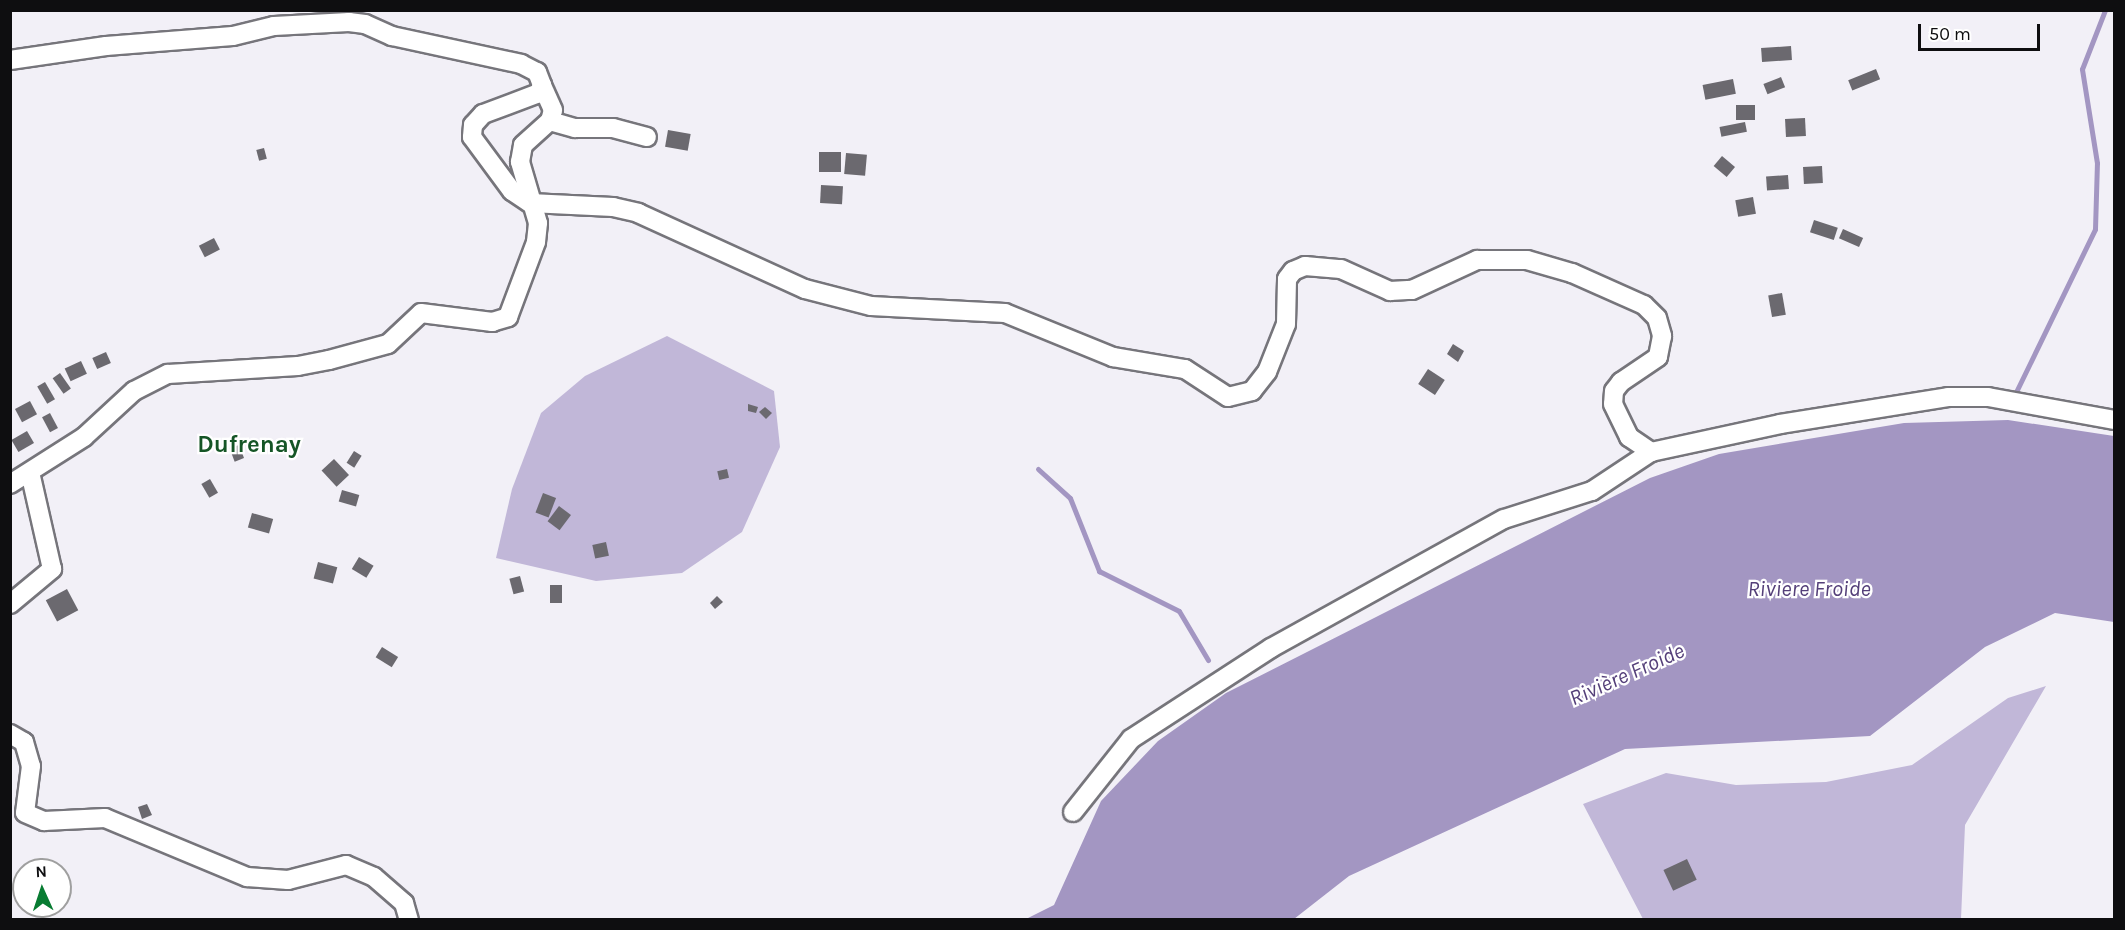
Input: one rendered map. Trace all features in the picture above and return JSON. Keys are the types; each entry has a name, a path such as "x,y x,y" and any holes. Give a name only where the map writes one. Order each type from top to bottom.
{"street":[{"path":"274,26 291,10"},
{"path":"10,60 115,45 233,36 274,26 365,24 392,36 521,64 537,72 553,110 550,121 529,137 521,152 520,171 538,223 536,242 513,309 501,321 421,313 388,344 329,360 286,367 168,374 134,392 84,436 10,484"},
{"path":"542,85 535,97 490,111 473,125 472,137 482,153 512,191 530,203 613,207 639,213 805,289 871,306 1005,313 1113,357 1185,369 1228,397 1252,391 1266,372 1286,324 1287,279 1293,271 1305,266 1341,269 1390,291 1412,290 1477,260 1527,260 1572,273 1644,305 1657,318 1662,336 1658,357 1621,382 1614,391 1613,404 1629,437 1651,452"},
{"path":"550,121 575,128 613,128 647,137"},
{"path":"1073,812 1131,739 1271,648 1504,519 1592,491 1651,452 1780,424 1948,397 1988,397 2115,420"},
{"path":"10,604 52,569 30,472"},
{"path":"10,734 20,737 30,759 26,813 44,821 105,818 247,876 288,880 346,865 374,877 404,903 409,920"}],"shaded area":[{"path":"667,336 774,391 780,447 742,532 682,573 596,581 496,558 512,489 541,413 585,376"},
{"path":"2046,686 1965,825 1961,919 1643,919 1583,804 1666,773 1736,785 1826,782 1912,765 2008,698"}],"water":[{"name":"Riviere Froide","path":"2008,420 2114,436 2114,622 2055,613 1985,647 1870,736 1625,749 1349,876 1294,919 1026,919 1054,905 1101,801 1158,741 1226,693 1650,478 1719,454 1904,423"}],"building":[{"path":"1791,46 1792,60 1762,62 1761,48"},
{"path":"1876,69 1880,79 1852,90 1848,80"},
{"path":"1781,77 1785,87 1768,94 1763,84"},
{"path":"1733,79 1736,94 1705,100 1703,85"},
{"path":"1736,105 1755,105 1755,120 1736,120"},
{"path":"1805,118 1806,136 1786,137 1785,119"},
{"path":"1745,122 1747,132 1721,137 1719,127"},
{"path":"668,130 691,134 688,151 665,147"},
{"path":"264,148 267,159 259,161 256,150"},
{"path":"819,152 841,152 841,172 819,172"},
{"path":"846,153 867,155 865,176 844,174"},
{"path":"1722,156 1735,167 1727,177 1714,166"},
{"path":"1822,166 1823,183 1804,184 1803,167"},
{"path":"1788,175 1789,189 1767,191 1766,177"},
{"path":"821,185 843,186 842,204 820,203"},
{"path":"1753,197 1756,214 1738,217 1735,200"},
{"path":"1814,220 1838,228 1834,240 1810,232"},
{"path":"1843,229 1863,238 1859,247 1839,238"},
{"path":"214,238 220,250 205,257 199,246"},
{"path":"1782,293 1786,315 1772,317 1768,295"},
{"path":"1453,344 1464,351 1458,362 1447,354"},
{"path":"106,352 111,363 97,369 92,358"},
{"path":"81,361 87,374 71,381 65,369"},
{"path":"1428,369 1445,380 1435,395 1418,384"},
{"path":"60,373 71,389 64,394 53,378"},
{"path":"45,382 55,399 47,404 37,386"},
{"path":"30,401 37,414 22,422 15,409"},
{"path":"748,404 758,407 756,413 748,411"},
{"path":"765,407 772,413 766,419 759,412"},
{"path":"50,413 58,428 50,432 42,417"},
{"path":"27,431 34,443 18,452 11,440"},
{"path":"239,445 244,458 235,462 230,449"},
{"path":"354,451 362,456 354,468 347,463"},
{"path":"334,459 349,475 337,487 322,471"},
{"path":"727,469 729,478 719,480 717,471"},
{"path":"210,479 218,493 209,498 201,484"},
{"path":"342,490 359,495 356,506 339,502"},
{"path":"543,493 556,498 549,518 535,513"},
{"path":"559,506 571,515 560,530 548,521"},
{"path":"252,513 273,519 269,533 248,527"},
{"path":"606,542 609,556 595,559 592,545"},
{"path":"359,557 374,566 366,578 352,569"},
{"path":"318,562 337,567 333,584 314,578"},
{"path":"520,576 524,591 514,594 509,579"},
{"path":"550,585 562,585 562,603 550,603"},
{"path":"67,589 78,610 57,621 46,600"},
{"path":"717,596 723,602 715,609 710,603"},
{"path":"382,647 398,657 392,667 376,657"},
{"path":"147,804 152,815 142,819 138,807"},
{"path":"1687,859 1697,880 1673,891 1663,870"}],"waterway":[{"path":"2015,394 2095,229 2097,163 2082,69 2105,10"},
{"path":"1038,469 1070,498 1099,571 1179,611 1208,660"}],"district":[{"name":"Dufrenay","path":"249,445"}],"water label":[{"name":"Rivière Froide","path":"1627,675"}]}
